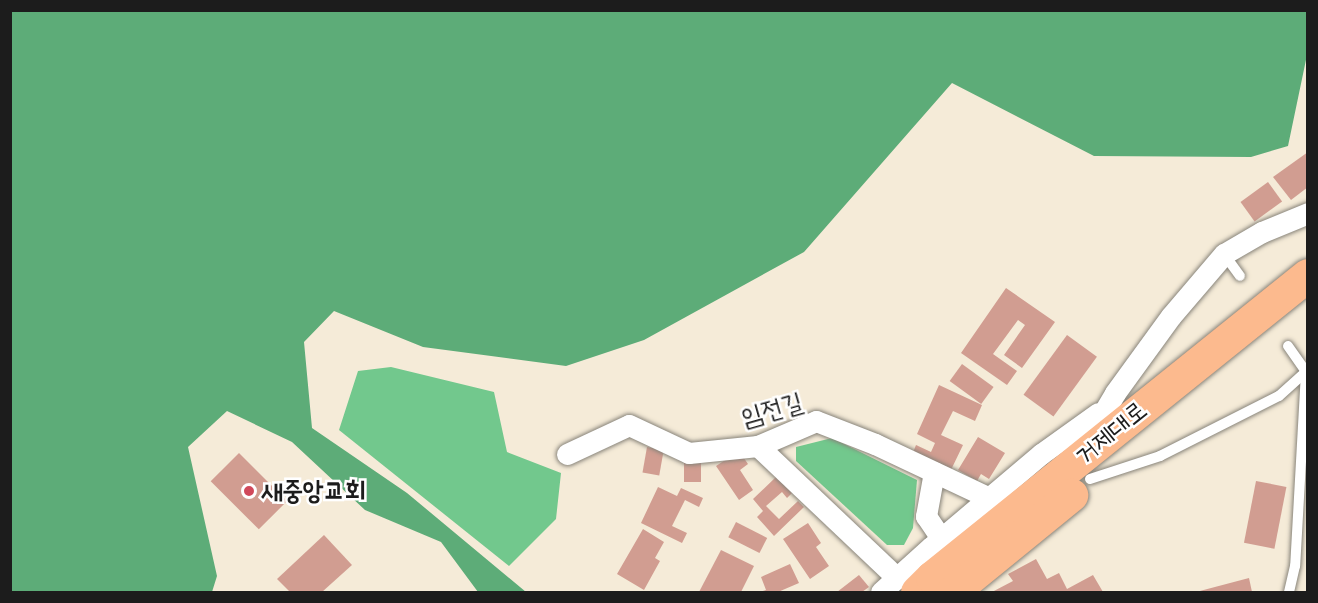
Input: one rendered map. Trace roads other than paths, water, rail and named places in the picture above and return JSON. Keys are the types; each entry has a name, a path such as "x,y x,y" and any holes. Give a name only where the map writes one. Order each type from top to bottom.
{"main road":[{"name":"거제대로","path":"952,592 1081,473 1308,275"},
{"name":"거제대로","path":"907,585 932,577 1081,473 1308,300"}],"street":[{"path":"1081,473 1106,407 1171,316 1224,254 1262,232 1308,213"},
{"path":"881,592 907,585 941,538 1041,454 1106,407"},
{"name":"임전길","path":"567,454 629,425 689,453 758,446 816,421 875,444 989,498"},
{"path":"758,446 907,585"},
{"path":"934,472 926,516 941,538"}],"lane":[{"path":"1224,254 1240,276"},
{"path":"1288,346 1307,371 1295,566 1289,592"},
{"path":"1081,473 1160,456 1279,396 1307,371"}],"place":[{"name":"새중앙교회","path":"249,491"}]}
